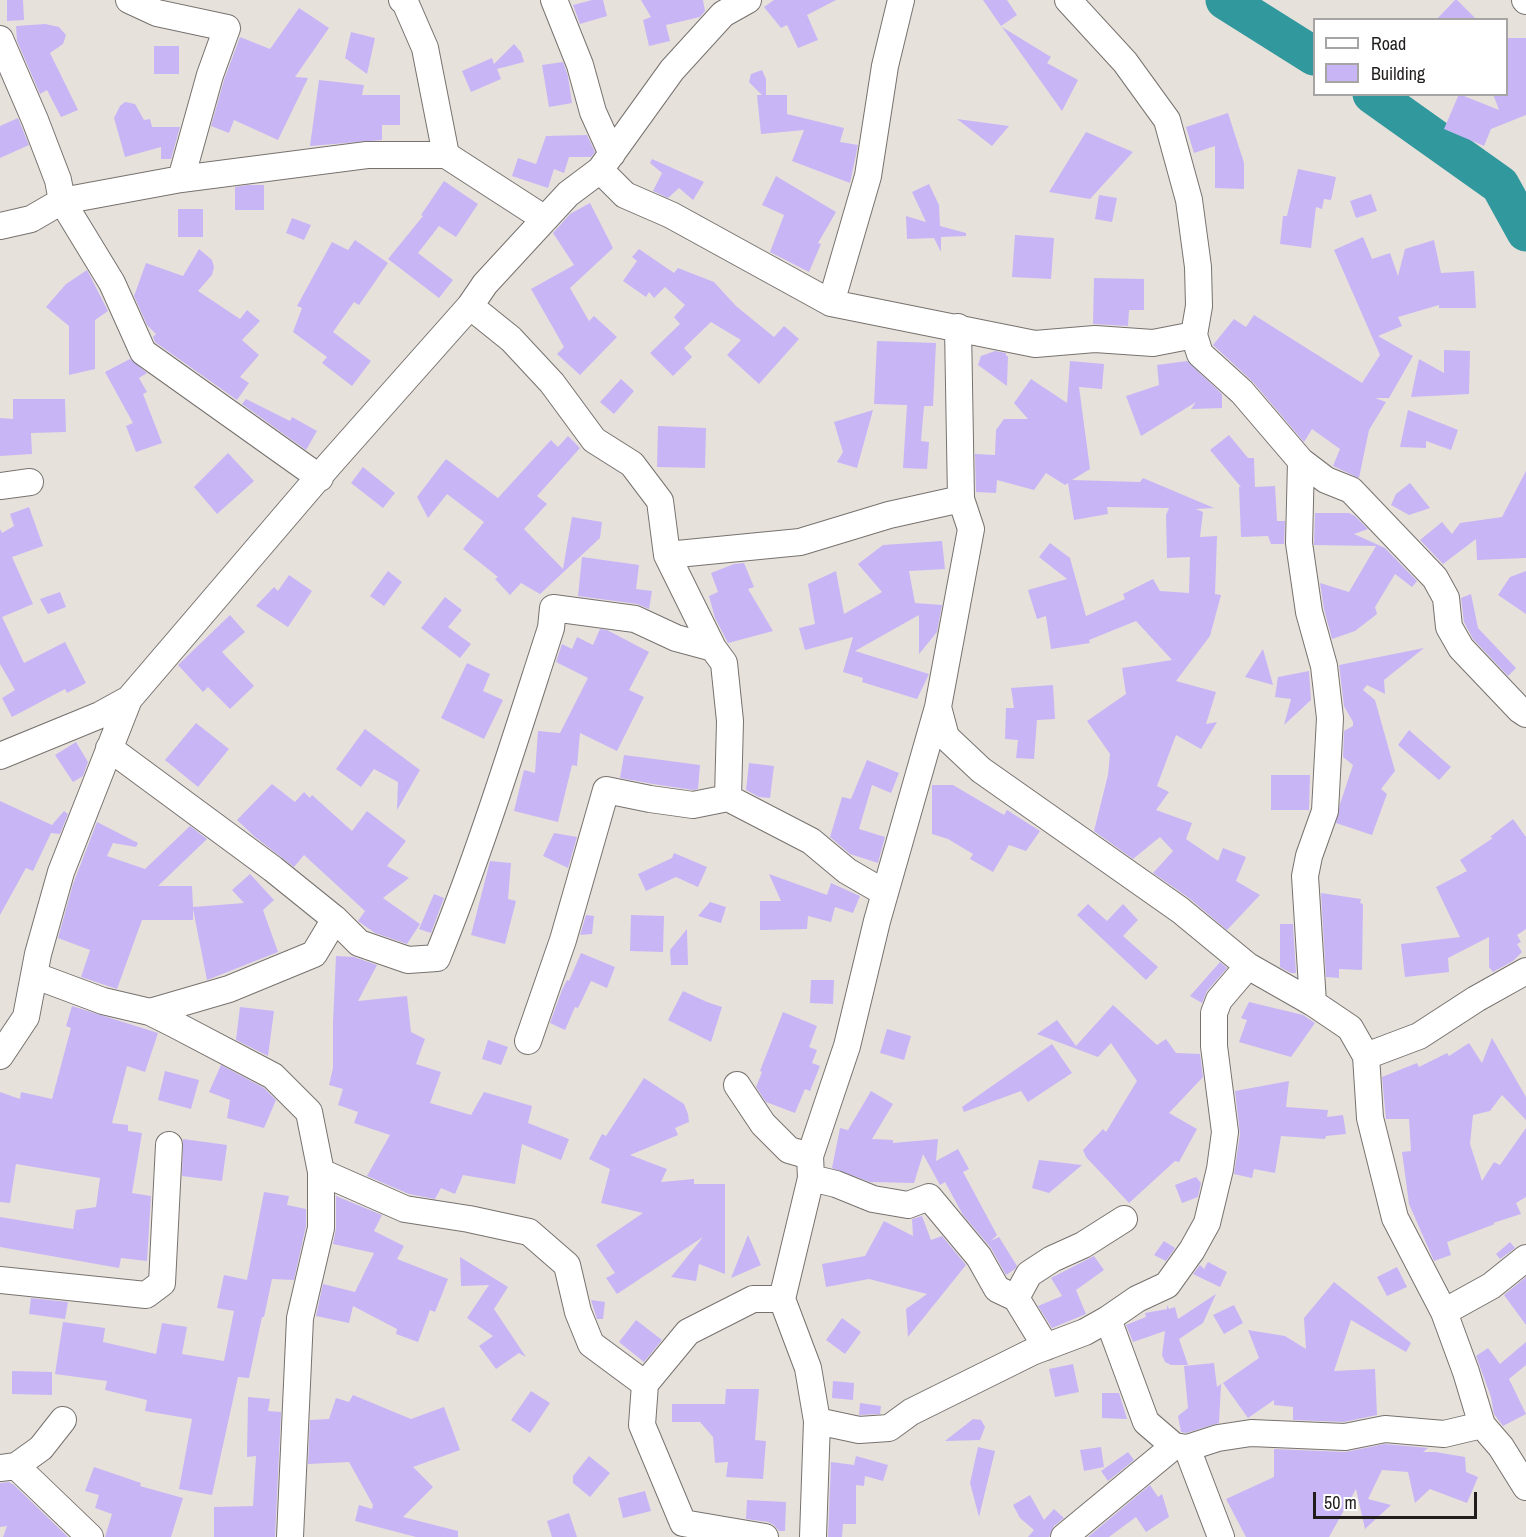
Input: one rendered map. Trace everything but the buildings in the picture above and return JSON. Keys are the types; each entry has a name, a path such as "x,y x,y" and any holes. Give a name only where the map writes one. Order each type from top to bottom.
{"street":[{"path":"129,0 157,13 227,28 210,75 181,179"},
{"path":"402,0 405,2 425,48 446,155"},
{"path":"555,0 580,65 606,162 625,195 671,215 831,303 1035,344 1095,339 1153,343 1194,335"},
{"path":"0,1056 26,1017 36,976 38,954 61,872 129,699 470,306 485,284 568,194 606,162 672,70 723,14 748,0"},
{"path":"831,303 867,176 885,66 902,0"},
{"path":"1068,0 1125,62 1167,120 1189,200 1198,267 1199,306 1194,335 1200,354 1242,392 1301,461 1326,480 1351,490 1436,578 1446,598 1449,627 1461,648 1526,714"},
{"path":"0,39 58,180 62,201 112,282 143,352 320,478"},
{"path":"0,226 31,219 62,201 181,179 367,155 446,155 545,219"},
{"path":"470,306 512,339 552,383 594,440 632,464 660,501 667,555 713,648 724,663 730,721 728,798"},
{"path":"813,1537 817,1421 808,1368 782,1299 810,1167 847,1046 885,893 938,707 971,529 961,499 958,327"},
{"path":"1301,461 1299,543 1309,612 1324,666 1330,718 1325,811 1309,856 1305,876 1313,1003"},
{"path":"0,486 30,482"},
{"path":"667,555 800,542 889,515 961,499"},
{"path":"109,748 273,869 335,919 359,943 408,960 437,958 467,886 551,628 553,608 635,619 676,638 713,648"},
{"path":"0,756 100,715 129,699"},
{"path":"938,707 946,737 981,770 1180,910 1248,966 1313,1003 1350,1028 1366,1056 1370,1118 1395,1218 1444,1312 1482,1425 1501,1447 1526,1487"},
{"path":"528,1041 563,940 606,790 693,805 728,798 811,841 847,871 885,893"},
{"path":"150,1012 229,989 314,954 335,919"},
{"path":"817,1421 859,1430 889,1428 911,1412 1046,1347 1085,1332 1137,1299 1167,1285 1192,1250 1207,1223 1220,1169 1225,1132 1214,1046 1214,1013 1219,1000 1248,966"},
{"path":"1366,1056 1419,1036 1476,999 1526,971"},
{"path":"36,976 103,1001 150,1012 273,1076 309,1112 321,1172 321,1228 300,1318 290,1537"},
{"path":"737,1085 763,1124 789,1150 836,1184 873,1199 908,1204 929,1197 979,1257 997,1289 1016,1298 1046,1347"},
{"path":"0,1280 146,1295 162,1283 169,1145"},
{"path":"321,1172 405,1209 470,1219 529,1232 567,1265 578,1312 591,1344 645,1384"},
{"path":"1016,1298 1029,1274 1052,1259 1083,1245 1124,1219"},
{"path":"1444,1312 1491,1286 1526,1258"},
{"path":"765,1537 683,1523 642,1425 645,1384 688,1332 753,1299 782,1299"},
{"path":"1108,1319 1146,1422 1181,1447 1221,1537"},
{"path":"63,1420 41,1449 8,1467 90,1537"},
{"path":"1064,1537 1181,1447 1251,1433 1345,1437 1385,1429 1444,1434 1482,1425"}],"waterway":[{"path":"1225,0 1313,55"},
{"path":"1375,96 1500,185 1526,232"}]}
